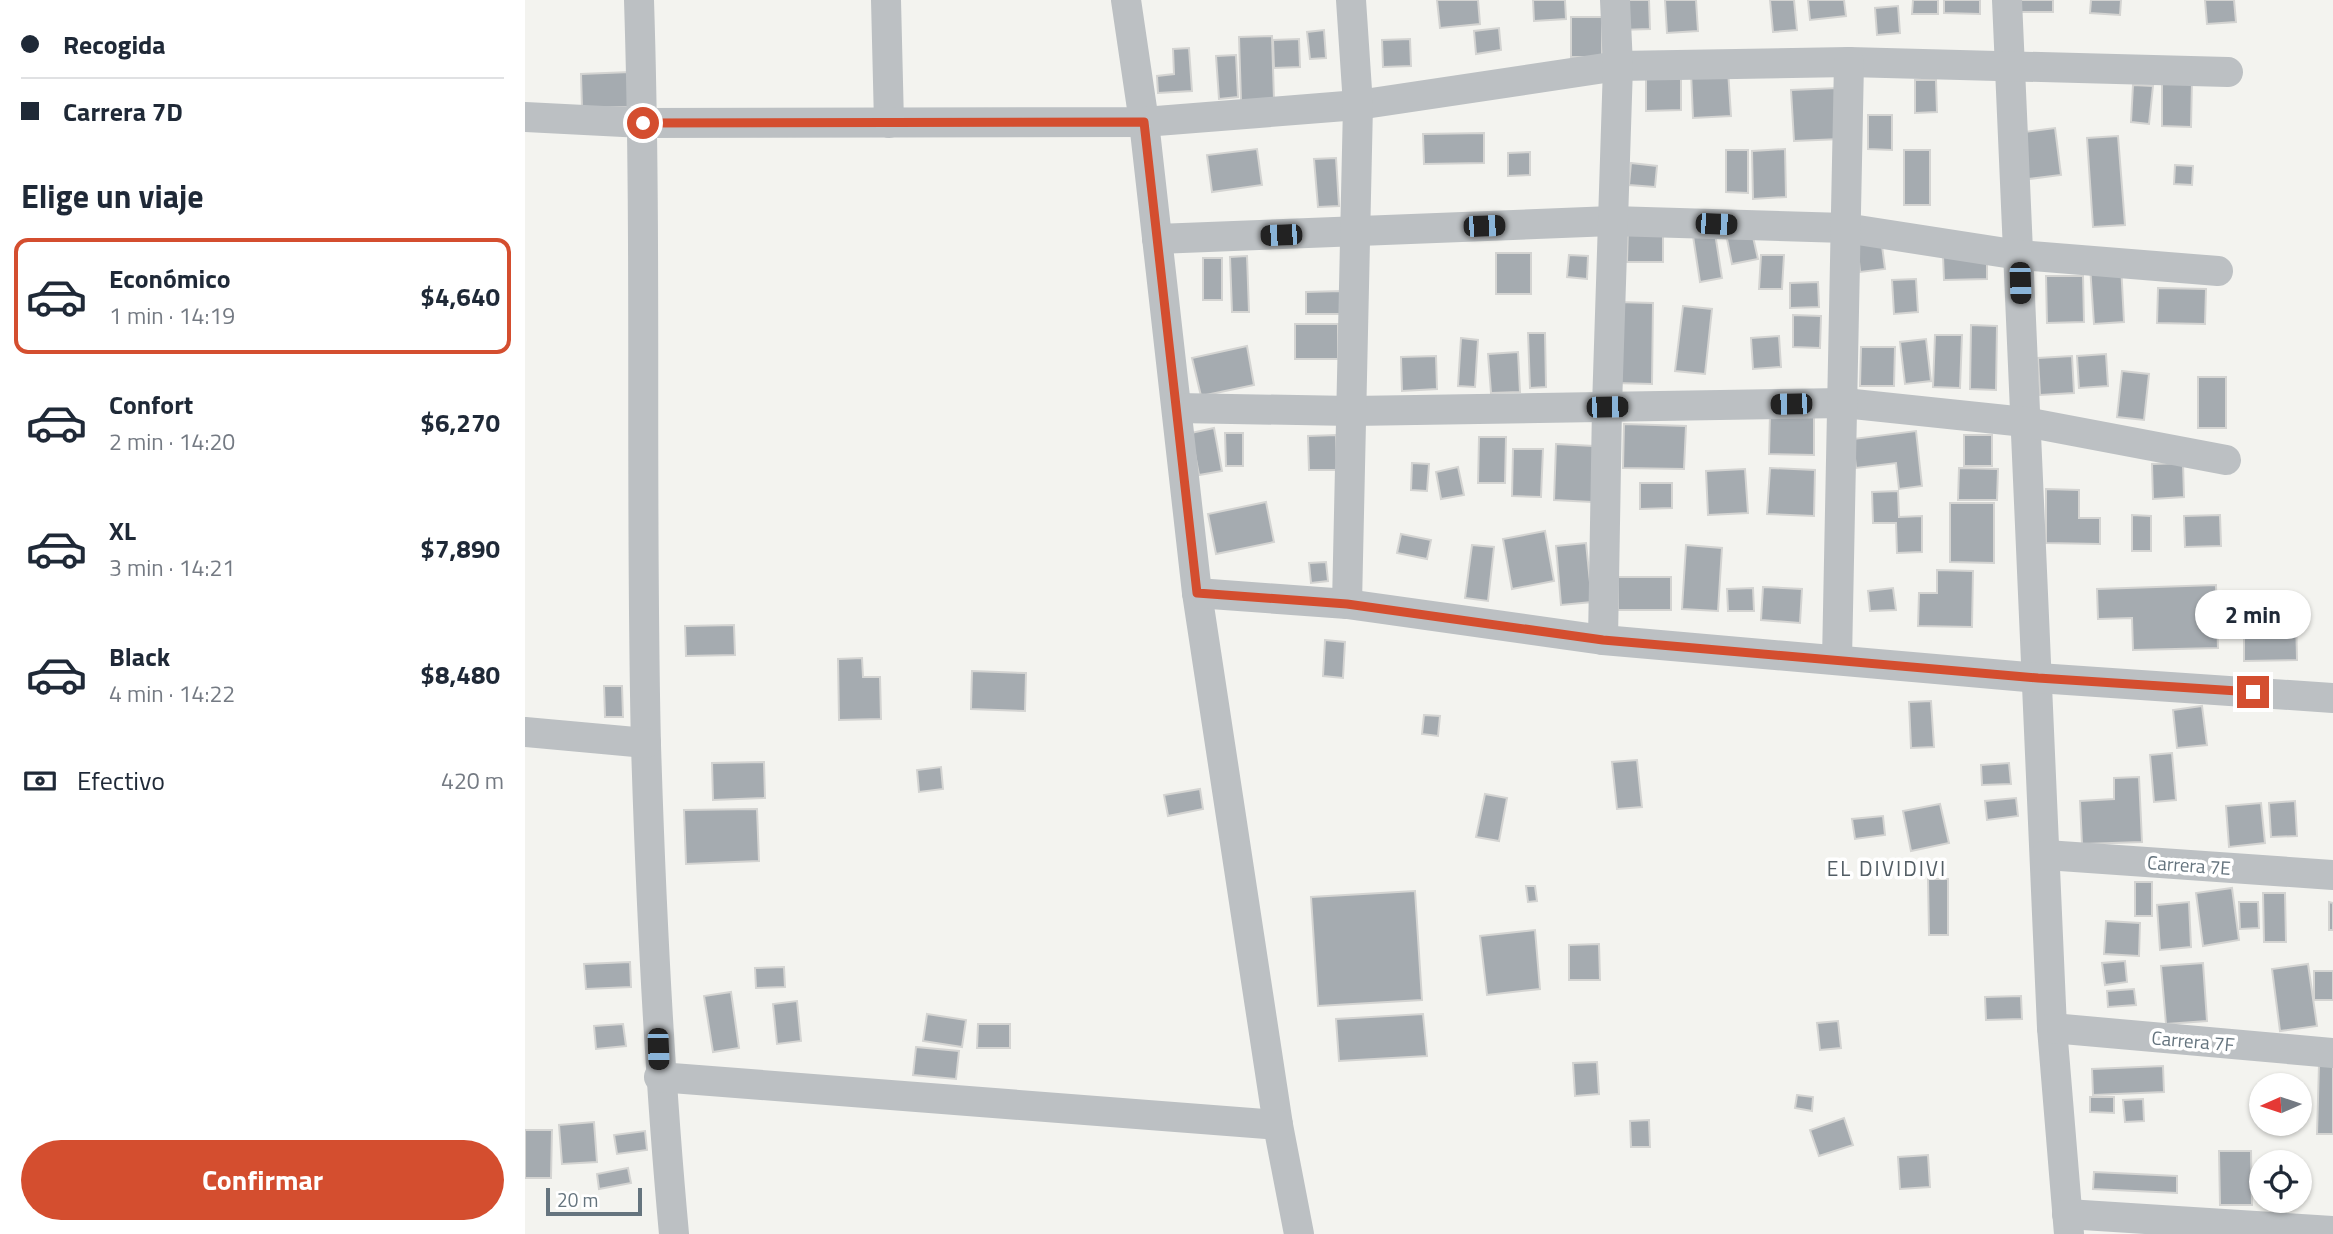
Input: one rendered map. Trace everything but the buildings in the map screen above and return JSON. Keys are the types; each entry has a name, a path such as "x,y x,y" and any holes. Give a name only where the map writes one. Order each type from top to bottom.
{"street":[{"path":"639,0 643,123 646,743 659,1077 674,1234"},
{"path":"886,0 889,122"},
{"path":"1126,0 1144,122 1197,593 1278,1125 1299,1234"},
{"path":"1347,604 1358,105 1351,0"},
{"path":"1603,640 1618,66 1615,0"},
{"path":"2007,0 2052,1028 2068,1224 2333,1231"},
{"path":"525,117 643,123 1144,122 1358,105 1618,66 1849,62 2228,72"},
{"path":"1837,660 1849,62"},
{"path":"1157,239 1612,221 1845,228 2019,256 2218,271"},
{"path":"1177,408 1352,411 1844,403 2025,422 2226,460"},
{"path":"1197,593 1347,604 1603,640 2038,678 2333,698"},
{"path":"525,732 646,743"},
{"name":"Carrera 7E","path":"2046,855 2333,875"},
{"name":"Carrera 7F","path":"2052,1028 2333,1053"},
{"path":"659,1077 1278,1125"}],"district":[{"name":"EL DIVIDIVI","path":"1887,869"}],"route":[{"path":"643,123 1144,122 1197,593 1347,604 1603,640 2038,678 2253,692"}]}
